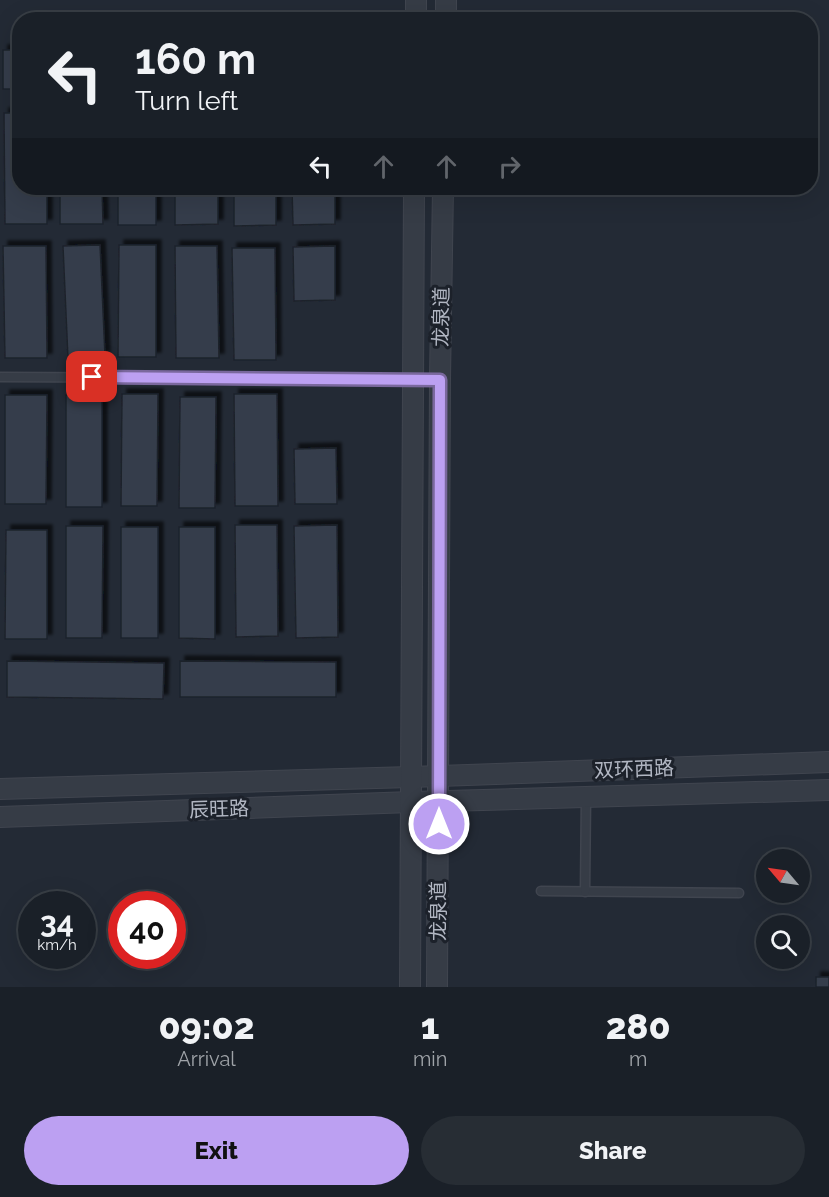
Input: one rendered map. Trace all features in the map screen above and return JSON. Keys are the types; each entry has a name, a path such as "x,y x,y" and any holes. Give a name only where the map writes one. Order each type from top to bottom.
{"street":[{"name":"龙泉道","path":"410,987 414,195"},
{"name":"龙泉道","path":"438,987 443,195"},
{"name":"双环西路","path":"439,776 829,762"},
{"name":"辰旺路","path":"0,789 439,776"},
{"name":"双环西路","path":"439,801 829,790"},
{"name":"辰旺路","path":"0,817 439,801"}],"lane":[{"path":"0,377 440,380"},
{"path":"585,892 586,797"},
{"path":"541,891 739,893"}],"building":[{"path":"3,50 12,50 12,89 3,89"},
{"path":"4,113 12,113 12,195 47,195 47,224 5,224"},
{"path":"60,195 102,195 103,224 60,224"},
{"path":"118,195 156,195 156,225 118,225"},
{"path":"175,195 218,195 218,224 175,225"},
{"path":"234,195 276,195 276,225 234,226"},
{"path":"292,195 335,195 335,224 293,225"},
{"path":"100,245 105,356 68,358 63,246"},
{"path":"119,245 156,245 156,357 118,357"},
{"path":"3,246 46,246 47,358 5,358"},
{"path":"175,246 217,246 219,358 176,358"},
{"path":"335,246 335,300 294,301 293,247"},
{"path":"232,248 275,248 276,360 234,360"},
{"path":"122,394 158,394 157,506 121,506"},
{"path":"234,394 277,394 278,506 235,506"},
{"path":"5,395 47,395 46,504 5,504"},
{"path":"66,395 102,395 102,507 66,507"},
{"path":"180,397 216,397 215,508 179,508"},
{"path":"336,448 337,504 295,504 294,449"},
{"path":"235,525 277,525 278,636 236,637"},
{"path":"337,525 338,637 296,638 294,526"},
{"path":"66,526 103,526 102,638 66,638"},
{"path":"121,527 158,527 158,638 121,638"},
{"path":"179,527 215,527 215,639 179,638"},
{"path":"6,530 47,530 47,639 5,639"},
{"path":"7,661 164,663 163,699 7,697"},
{"path":"180,661 336,662 336,697 180,697"},
{"path":"816,977 829,977 829,987 816,987"}],"route":[{"path":"92,377 440,380 439,824"}]}
